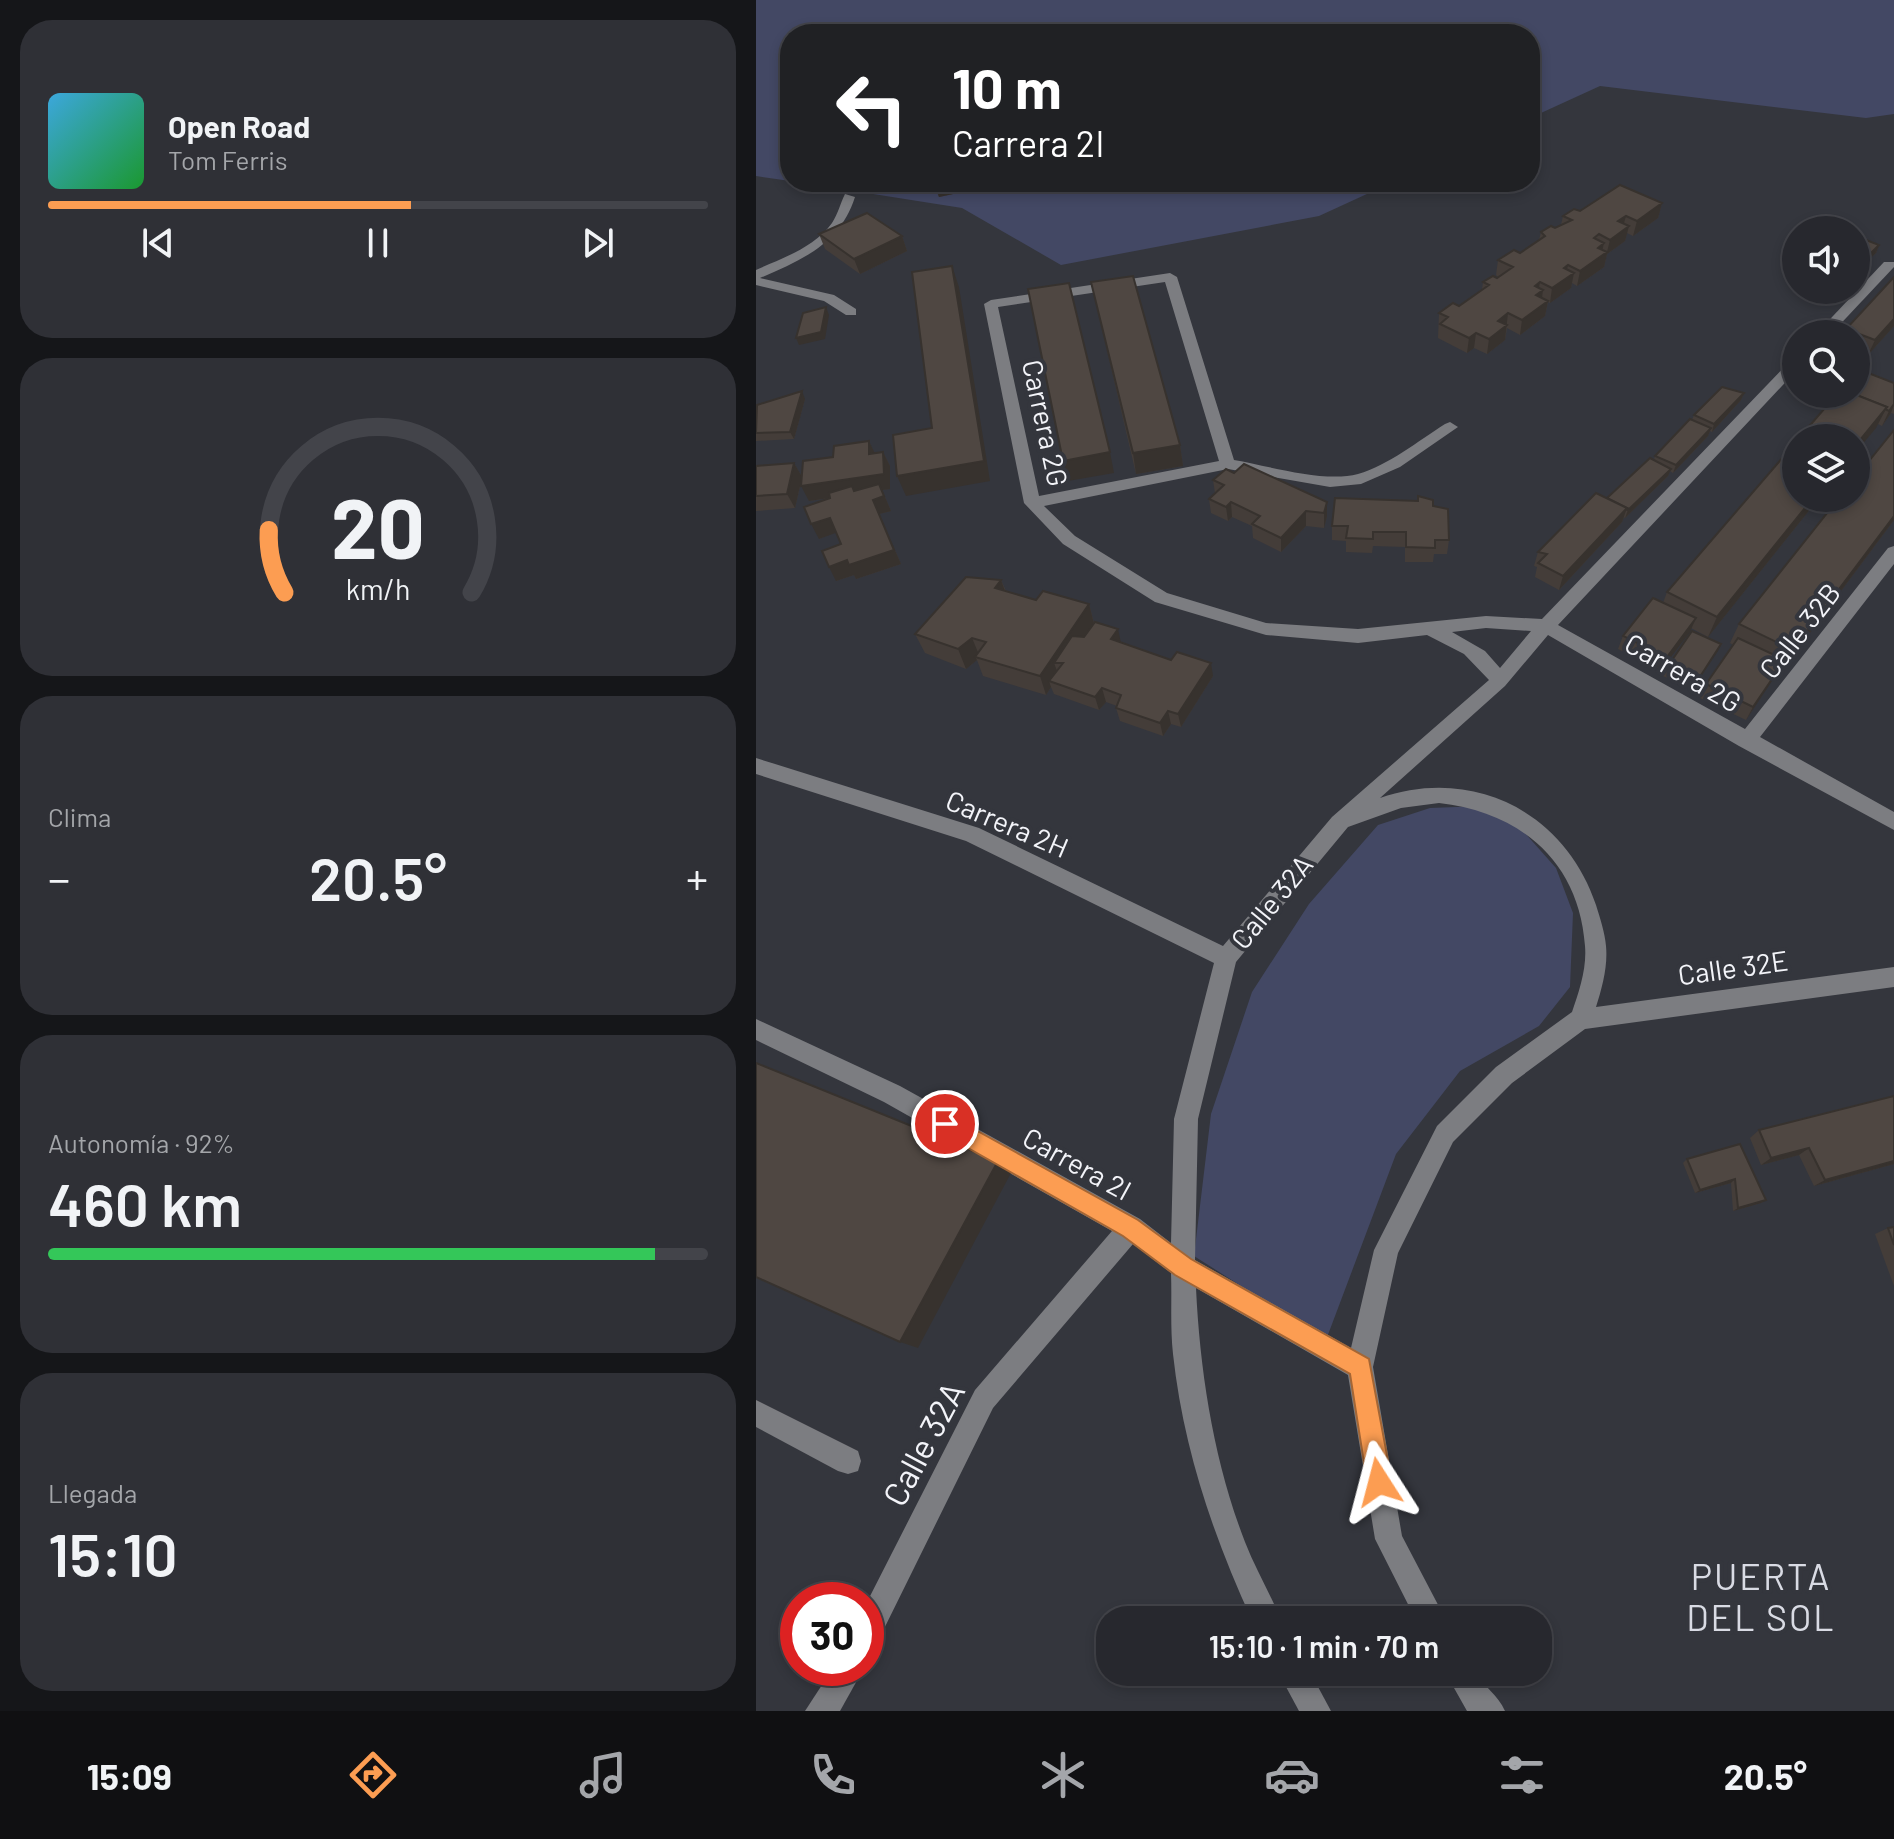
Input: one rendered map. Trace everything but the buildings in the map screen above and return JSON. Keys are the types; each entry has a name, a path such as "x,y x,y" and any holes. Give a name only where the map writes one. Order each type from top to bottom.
{"street":[{"path":"756,275 806,252 838,228 849,197"},
{"path":"1836,320 1889,265"},
{"name":"Carrera 2G","path":"1228,464 1170,277 991,304 1032,503 1069,540 1161,598 1266,629 1358,636 1486,622 1546,626 1894,822"},
{"path":"756,281 829,298 851,312"},
{"name":"Calle 32A","path":"1260,1606 1232,1545 1207,1463 1186,1354 1183,1267 1186,1119 1226,958 1339,823 1499,681 1546,626 1782,378"},
{"path":"1032,503 1228,464 1330,482 1361,479 1395,463 1450,427"},
{"name":"Calle 32B","path":"1746,741 1894,552"},
{"path":"1432,630 1471,649 1489,663 1499,681"},
{"name":"Carrera 2H","path":"756,766 972,834 1226,958"},
{"path":"1339,823 1407,798 1454,796 1490,802 1516,813 1545,836 1571,868 1586,902 1596,946 1590,991 1581,1019 1504,1075 1445,1134 1386,1250 1360,1367 1389,1539 1425,1606"},
{"name":"Calle 32E","path":"1581,1019 1894,977"},
{"name":"Carrera 2I","path":"756,1029 892,1094 1131,1228 1183,1267 1360,1367"},
{"name":"Calle 32A","path":"884,1599 984,1399 1131,1228"},
{"path":"756,1413 848,1461"},
{"path":"820,1711 840,1686"},
{"path":"1301,1686 1316,1711"}],"shaded area":[{"path":"756,0 1894,0 1894,114 1866,118 1600,86 1540,113 1540,24 780,24 780,180 756,176"},
{"path":"860,192 1371,192 1319,216 1061,265 962,208"},
{"path":"1483,806 1524,832 1556,868 1573,913 1570,987 1539,1026 1460,1071 1396,1154 1326,1340 1194,1256 1211,1114 1252,992 1309,904 1378,825 1430,808"}],"district":[{"name":"PUERTA DEL SOL","path":"1761,1598"}],"route":[{"path":"945,1124 1131,1228 1183,1267 1360,1367 1379,1482"}]}
